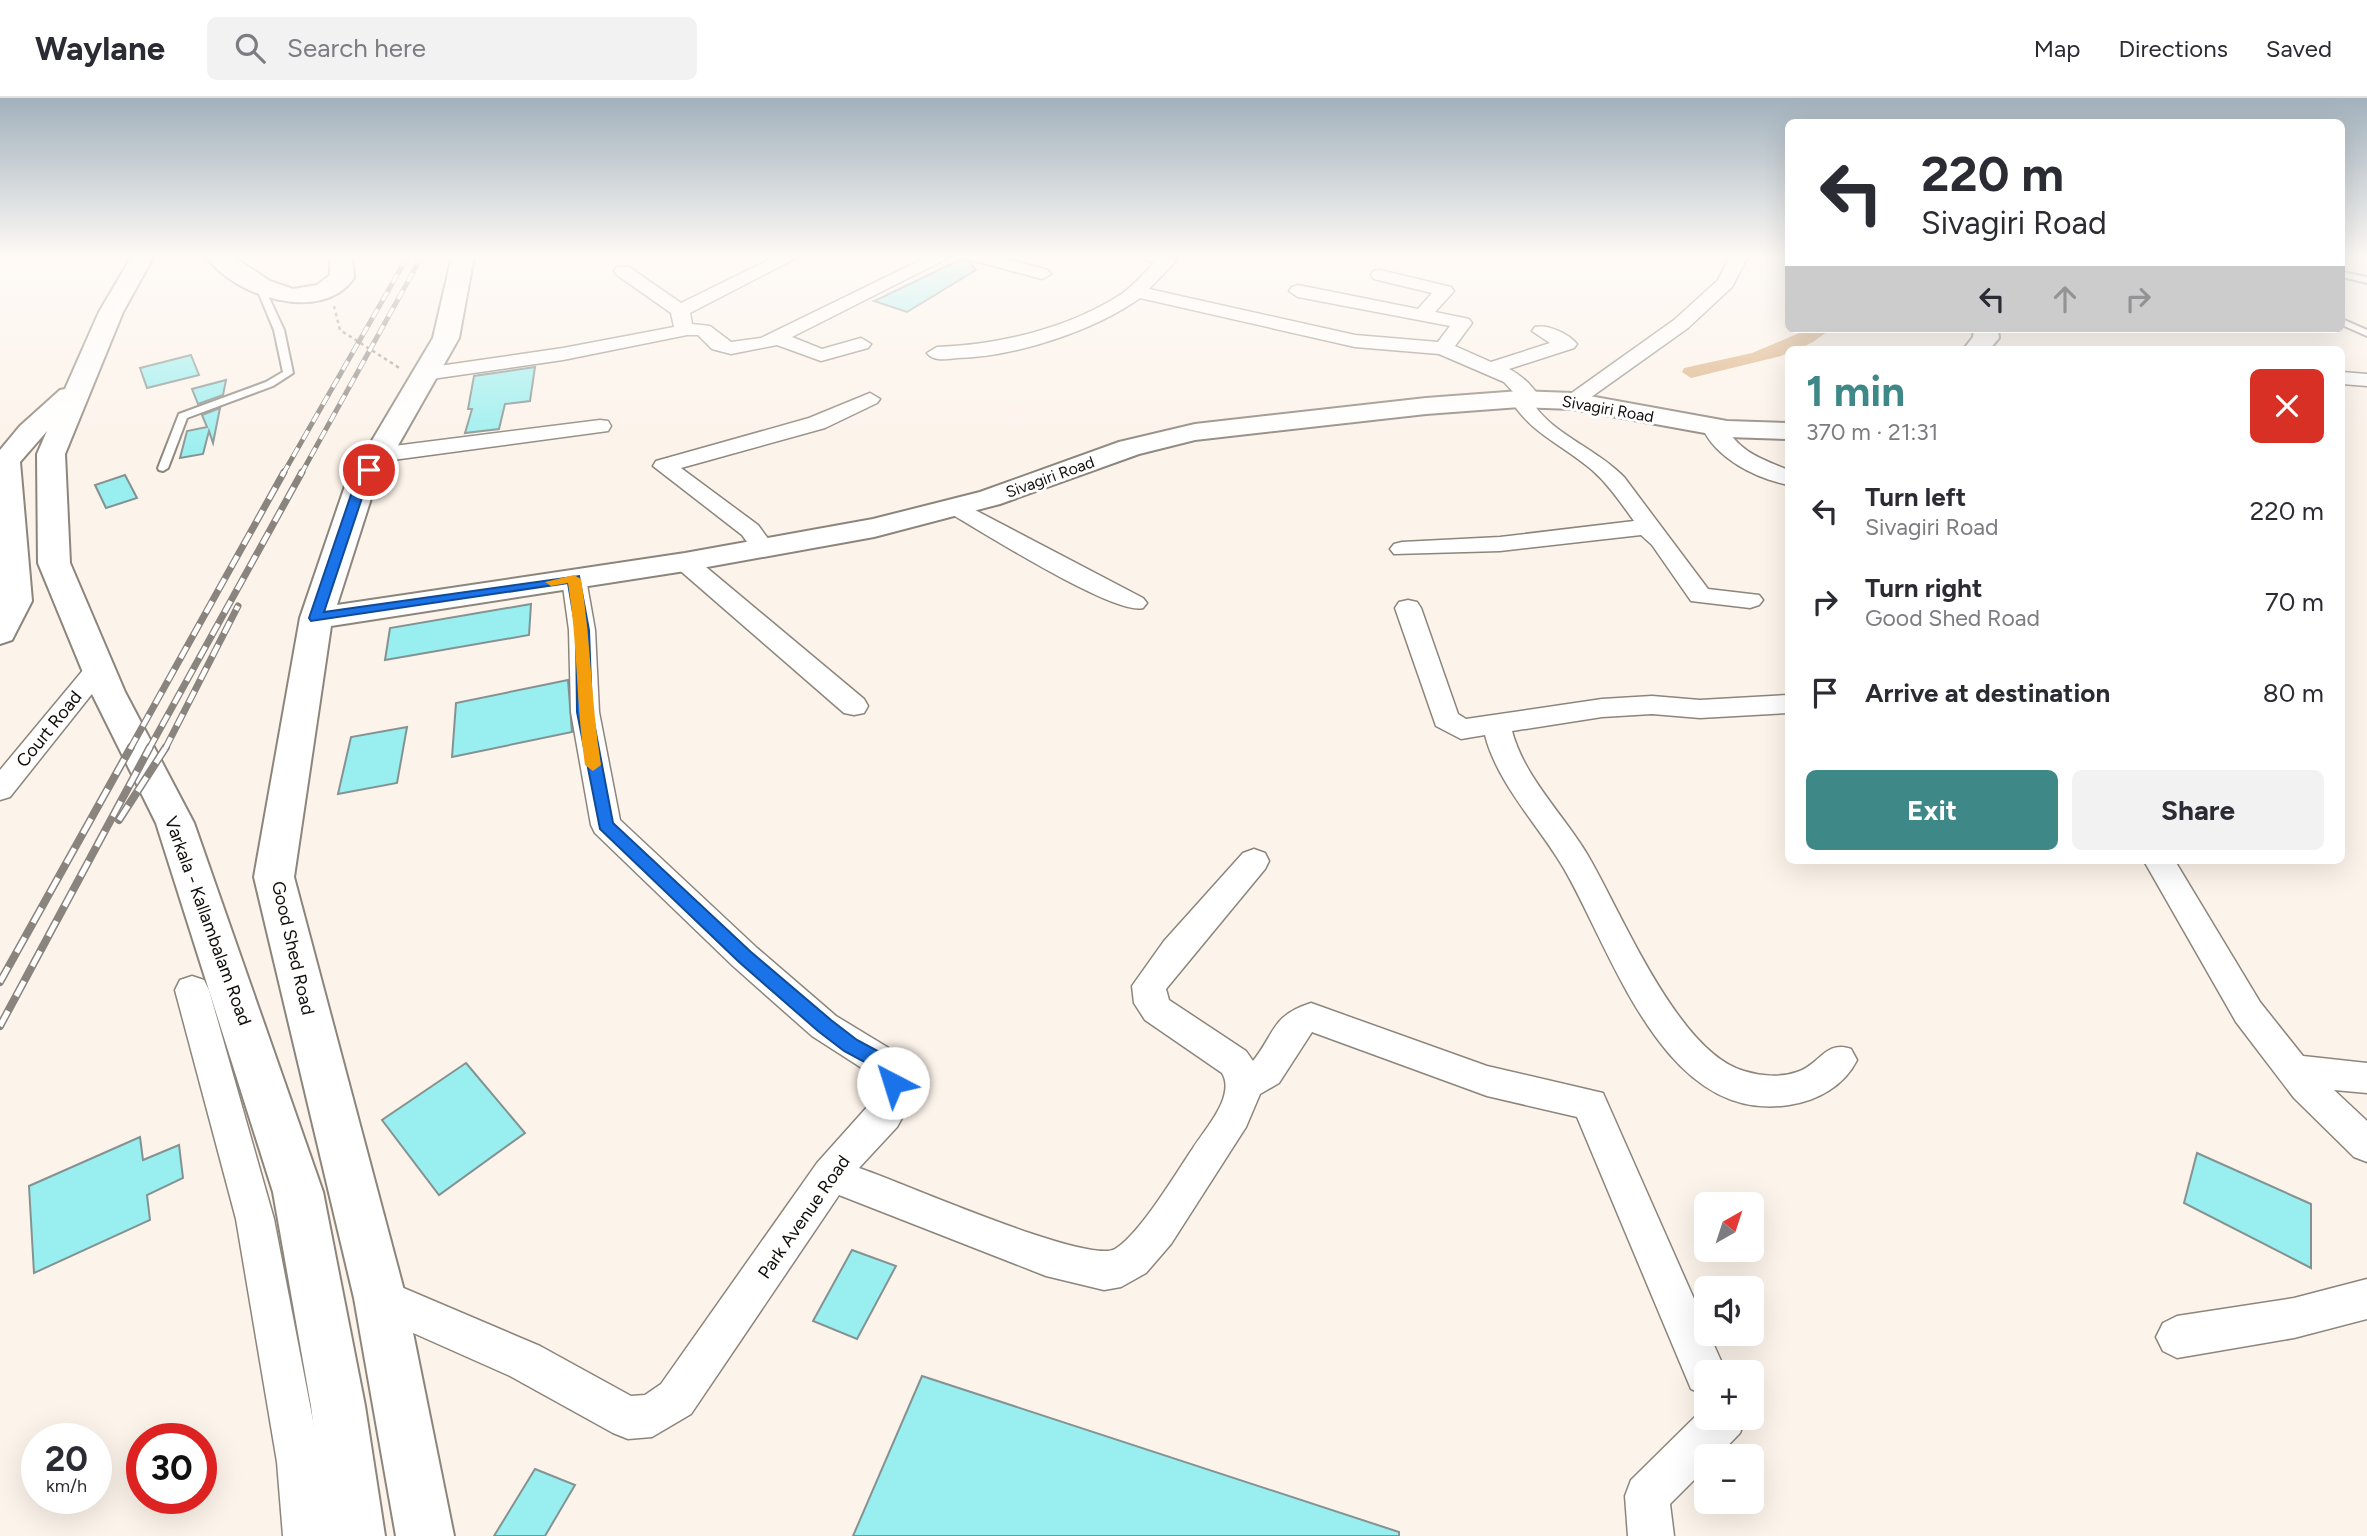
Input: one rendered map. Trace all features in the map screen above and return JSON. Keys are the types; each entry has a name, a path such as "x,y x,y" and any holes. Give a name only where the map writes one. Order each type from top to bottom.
{"main road":[{"name":"Varkala - Kallambalam Road","path":"106,323 51,454 54,564 98,668 175,822 298,1192 338,1406 356,1536"},
{"name":"Good Shed Road","path":"425,1536 380,1298 274,877 316,618 360,486 446,338 449,323"},
{"path":"0,633 8,602 6,461 30,432 81,385"},
{"name":"Sivagiri Road","path":"316,618 685,562 874,528 990,498 1129,448 1195,432 1426,406 1525,399 1573,401 1713,428 1785,431"}],"street":[{"path":"423,378 676,333 681,323"},
{"path":"689,323 703,330 719,345 731,348 766,343 806,323"},
{"path":"937,353 972,352 1018,345 1074,323"},
{"path":"1270,323 1354,341 1443,348 1493,368 1523,387 1525,399 1537,421 1611,475 1647,524 1646,527 1660,540 1700,596 1750,600"},
{"path":"1443,348 1462,323"},
{"path":"1573,401 1682,323"},
{"path":"1493,368 1567,344 1542,331"},
{"path":"776,338 821,355 861,344"},
{"path":"2345,378 2367,380"},
{"path":"763,548 750,530 664,466 817,423 870,399"},
{"path":"378,455 600,426"},
{"path":"1713,428 1716,438 1725,448 1785,477"},
{"path":"956,507 1039,555 1134,603"},
{"path":"1402,549 1500,544 1646,527"},
{"path":"685,562 855,706"},
{"name":"Park Avenue Road","path":"380,1298 525,1361 628,1418 652,1416 676,1399 830,1175 890,1109 894,1100 891,1077 880,1061 850,1045 824,1026 745,957 606,825 585,712 582,630 574,579"},
{"path":"1408,608 1447,721 1461,729 1602,708 1652,705 1700,709 1785,704"},
{"name":"Court Road","path":"0,790 98,668"},
{"path":"1497,725 1498,734 1513,763 1576,862 1656,1006 1707,1069 1738,1086 1760,1091 1783,1091 1816,1082 1839,1060"},
{"path":"830,1175 1005,1243 1059,1260 1114,1272 1129,1263 1167,1216 1235,1110 1246,1084 1243,1073 1234,1062 1157,1010 1151,1003 1149,990 1176,950 1254,861"},
{"path":"2161,864 2248,1012 2294,1070 2367,1145"},
{"path":"192,989 256,1219 299,1462 306,1536"},
{"path":"1246,1084 1264,1077 1297,1023 1311,1017 1487,1081 1590,1104 1700,1360"},
{"path":"2294,1070 2367,1078"},
{"path":"2176,1337 2294,1318 2367,1299"},
{"path":"1651,1536 1647,1496 1713,1430"}],"lane":[{"path":"163,468 183,416 212,402 273,382 288,373 276,323"},
{"path":"2345,323 2367,333"}],"path":[{"path":"338,323 340,330 423,378"}],"building":[{"path":"191,355 199,375 147,388 140,368"},
{"path":"535,367 530,401 505,404 499,429 465,433 472,409 468,409 474,376"},
{"path":"226,380 223,395 198,404 192,389"},
{"path":"220,408 213,443 209,431 203,454 180,458 187,431 207,427 202,415"},
{"path":"125,475 137,498 106,508 95,485"},
{"path":"531,604 529,635 385,660 390,628"},
{"path":"568,680 572,732 452,757 456,703"},
{"path":"407,727 397,783 338,794 351,737"},
{"path":"466,1063 525,1133 439,1195 382,1120"},
{"path":"140,1137 143,1160 179,1145 183,1178 147,1195 150,1220 34,1273 29,1186"},
{"path":"2197,1153 2311,1204 2311,1268 2184,1203"},
{"path":"852,1250 896,1266 857,1339 813,1321"},
{"path":"922,1376 1399,1532 1399,1536 853,1536"},
{"path":"535,1469 575,1485 545,1536 494,1536"}],"waterway":[{"path":"1791,346 1815,333"},
{"path":"1691,372 1742,362 1785,348"}],"railway":[{"path":"283,474 370,323"},
{"path":"301,474 385,323"},
{"path":"130,749 284,472"},
{"path":"149,749 302,472"},
{"path":"165,749 238,606"},
{"path":"0,982 131,747"},
{"path":"0,1026 150,747"},
{"path":"119,820 166,747"}],"slow traffic":[{"path":"551,582 574,579 582,630 585,712 593,765"}],"route":[{"path":"369,470 360,486 316,618 574,579 582,630 585,712 596,786 606,825 745,957 824,1026 850,1045 880,1061 889,1072 893,1083"}]}
